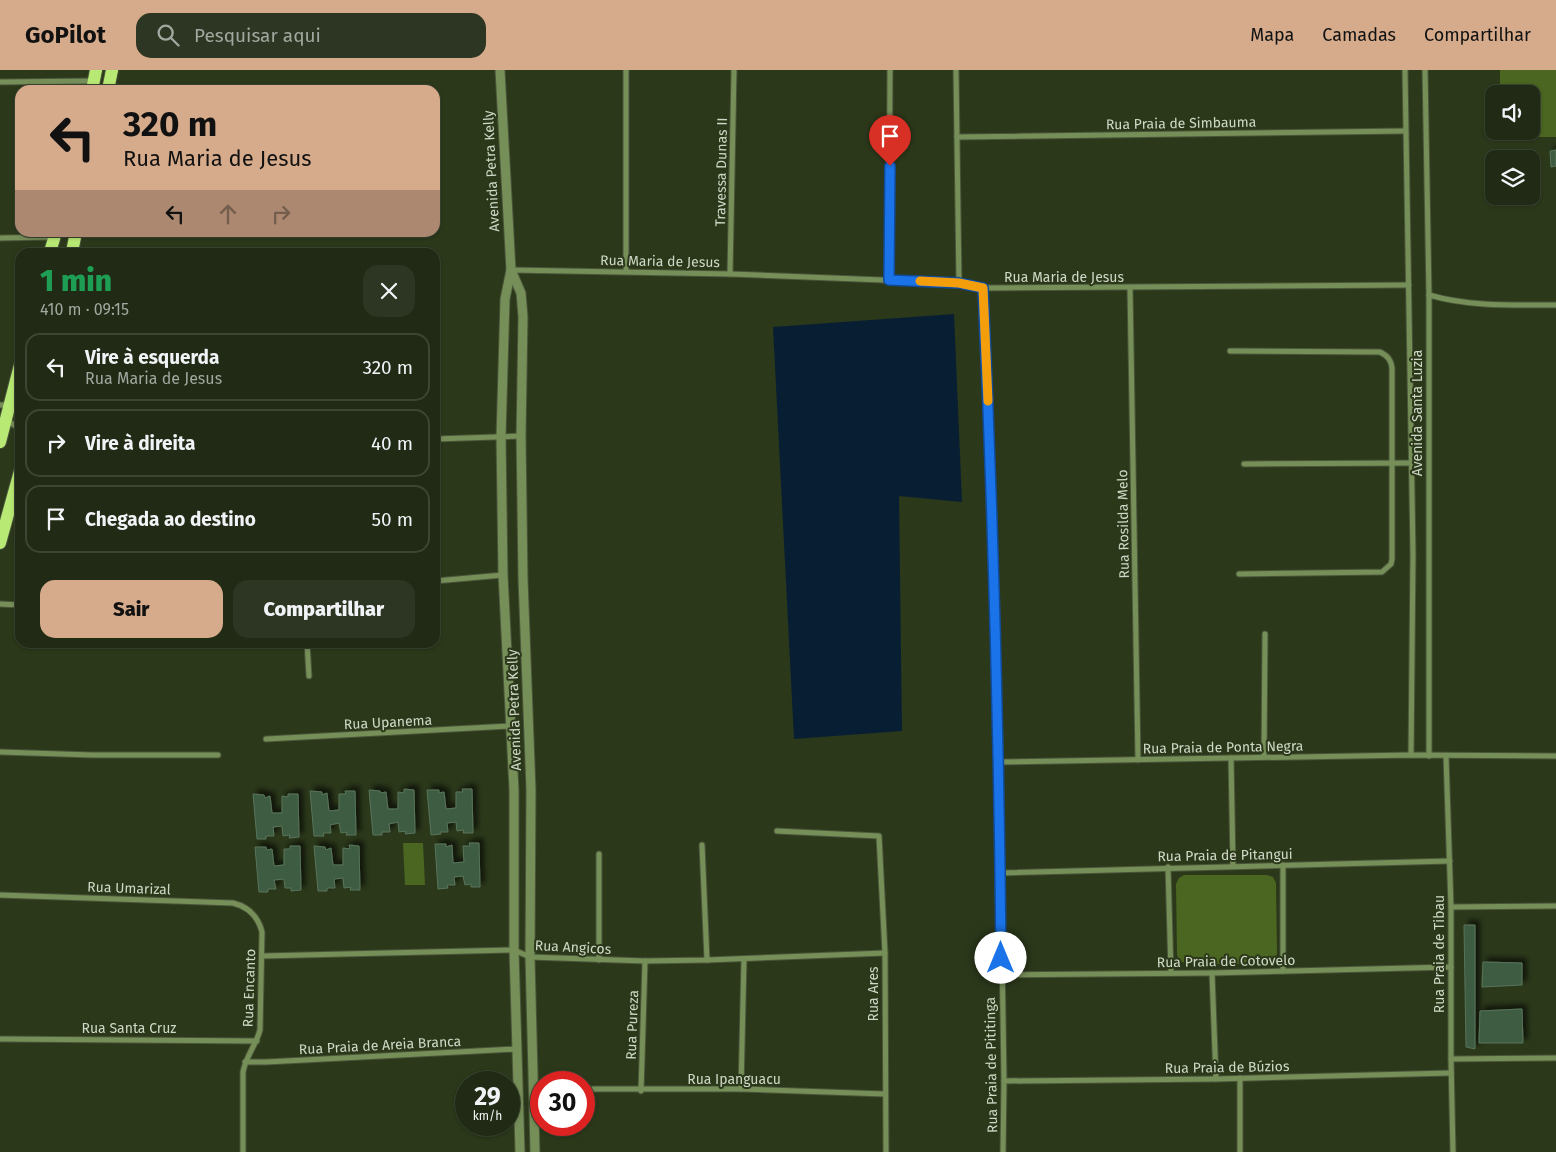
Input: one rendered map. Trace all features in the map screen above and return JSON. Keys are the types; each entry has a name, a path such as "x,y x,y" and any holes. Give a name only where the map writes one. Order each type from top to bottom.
{"main road":[{"path":"109,85 112,70"},
{"path":"0,442 5,405 15,378"},
{"path":"0,544 15,489"}],"street":[{"name":"Avenida Petra Kelly","path":"500,70 511,270 504,299 501,437 503,576 514,790 514,950 520,1152"},
{"path":"626,70 626,272"},
{"name":"Travessa Dunas II","path":"730,274 734,70"},
{"path":"889,280 890,70"},
{"path":"956,70 959,283"},
{"name":"Avenida Santa Luzia","path":"1405,70 1413,554 1411,755"},
{"name":"Avenida Santa Luzia","path":"1425,70 1428,295 1429,756"},
{"path":"0,82 94,80"},
{"name":"Rua Praia de Simbauma","path":"957,137 1406,131"},
{"path":"0,238 18,237"},
{"name":"Avenida Petra Kelly","path":"511,270 521,293 523,318 521,436 523,579 531,790 530,957 536,1071"},
{"name":"Rua Maria de Jesus","path":"511,270 730,274 889,280 959,283 983,288 1408,286"},
{"name":"Rua Praia de Pititinga","path":"983,288 991,479 999,762 1004,1082 1003,1152"},
{"name":"Rua Rosilda Melo","path":"1130,288 1138,760"},
{"path":"1428,295 1446,300 1486,306 1556,305"},
{"path":"1230,351 1380,352 1391,360 1392,368 1392,559 1387,569 1382,572 1239,574"},
{"path":"3,419 15,426"},
{"path":"440,439 521,436"},
{"path":"1244,464 1411,463"},
{"path":"440,581 503,576"},
{"path":"0,604 15,605"},
{"path":"1264,758 1265,634"},
{"path":"307,648 309,676"},
{"name":"Rua Upanema","path":"266,739 511,726"},
{"path":"0,752 92,755 218,755"},
{"name":"Rua Praia de Ponta Negra","path":"999,762 1411,755 1556,756"},
{"name":"Rua Praia de Tibau","path":"1446,756 1451,907 1453,1152"},
{"path":"1232,758 1233,866"},
{"name":"Rua Ares","path":"777,831 879,836 885,953 886,1152"},
{"path":"702,845 707,960"},
{"path":"599,854 599,960"},
{"name":"Rua Praia de Pitangui","path":"1001,873 1450,860"},
{"path":"1282,972 1283,865"},
{"path":"1168,867 1171,973"},
{"name":"Rua Umarizal","path":"0,895 233,903 244,906 253,914"},
{"path":"1451,907 1556,906"},
{"name":"Rua Encanto","path":"243,1152 243,1072 249,1051 257,1041 260,1030 262,956 260,922 253,914"},
{"name":"Rua Angicos","path":"262,956 514,950 530,957 645,961 885,953"},
{"path":"741,1089 744,959"},
{"name":"Rua Pureza","path":"641,1090 645,961"},
{"name":"Rua Praia de Cotovelo","path":"1001,976 1282,972 1451,967"},
{"path":"1212,973 1216,1079"},
{"name":"Rua Santa Cruz","path":"0,1039 257,1041"},
{"name":"Rua Praia de Areia Branca","path":"245,1062 517,1049"},
{"path":"1451,1059 1556,1058"},
{"name":"Rua Praia de Búzios","path":"1004,1082 1451,1073"},
{"path":"1240,1078 1240,1152"},
{"name":"Rua Ipanguacu","path":"595,1090 741,1089 885,1094"},
{"name":"Avenida Petra Kelly","path":"535,1152 536,1136"}],"green space":[{"path":"1500,70 1556,70 1556,137 1540,137 1540,85 1500,85"},
{"path":"403,843 423,843 425,885 405,885"},
{"path":"1184,875 1267,875 1273,877 1276,883 1277,954 1274,960 1269,963 1222,964 1196,964 1180,961 1177,955 1176,884 1179,878"}],"water":[{"path":"954,314 962,502 899,496 902,731 794,739 773,327"}],"building":[{"path":"1556,150 1556,166 1551,167 1550,151"},
{"path":"404,789 414,790 415,833 405,834 406,831 399,832 398,822 389,824 390,832 382,832 382,835 373,835 369,790 380,791 381,793 386,792 388,809 398,809 398,792 404,793"},
{"path":"462,789 472,789 473,833 463,833 464,830 457,831 456,822 447,823 448,832 431,835 427,790 439,790 439,793 444,792 446,809 456,808 456,792 463,792"},
{"path":"310,791 322,792 322,795 327,793 329,811 339,810 339,794 346,794 345,791 355,791 356,835 346,835 347,832 341,833 339,823 330,825 331,833 323,833 324,836 314,836"},
{"path":"253,794 264,795 265,798 270,796 272,813 282,813 282,796 288,797 288,794 298,794 299,837 289,838 290,835 283,836 282,826 273,827 274,836 266,836 266,839 257,839"},
{"path":"469,843 479,843 480,887 471,887 471,884 465,885 463,876 454,877 455,885 447,885 448,888 438,889 435,844 446,844 446,847 452,845 453,863 464,862 463,846 470,846"},
{"path":"349,845 359,846 360,890 350,890 351,887 344,888 343,878 334,879 335,888 327,888 327,891 318,891 314,846 325,847 326,850 331,848 333,865 343,865 343,848 350,849"},
{"path":"290,846 300,846 301,890 291,891 291,888 285,888 284,879 274,880 276,889 268,889 268,892 259,892 255,847 266,847 267,850 272,849 274,866 284,865 284,849 290,849"},
{"path":"1464,925 1475,925 1475,1049 1466,1047"},
{"path":"1483,962 1522,963 1522,985 1482,987"},
{"path":"1522,1009 1523,1043 1479,1043 1480,1011"}],"slow traffic":[{"path":"920,281 959,283 975,288 983,288 988,401"}],"route":[{"path":"890,166 889,280 959,283 975,288 983,288 999,762 1001,958"}]}
